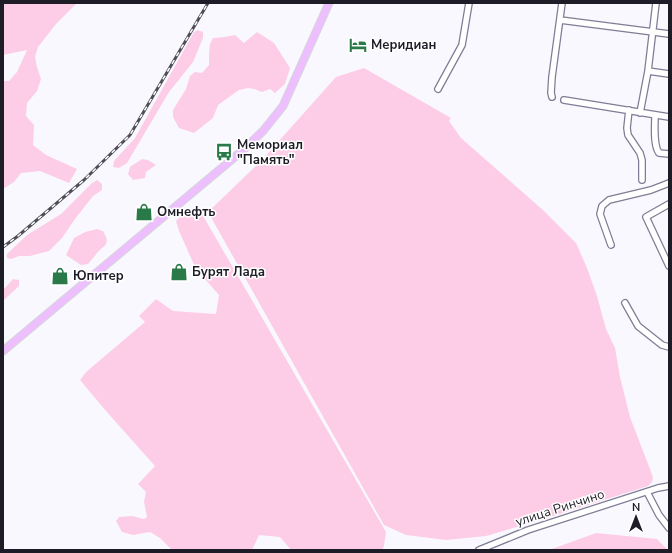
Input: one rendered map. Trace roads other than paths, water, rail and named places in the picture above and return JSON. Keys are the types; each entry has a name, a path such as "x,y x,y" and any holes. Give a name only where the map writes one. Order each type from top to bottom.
{"main road":[{"path":"3,352 242,151 263,131 283,106 329,3"}],"street":[{"path":"438,89 462,45 470,3"},
{"path":"552,97 552,77 562,3"},
{"path":"640,113 648,71 656,3"},
{"path":"560,20 669,34"},
{"path":"648,71 669,74"},
{"path":"564,100 669,117"},
{"path":"629,110 627,128 628,135 640,153 642,160 642,180"},
{"path":"655,115 657,150 659,153 669,154"},
{"path":"611,245 600,214 602,206 609,200 651,190 669,183"},
{"path":"669,204 646,217 669,266"},
{"path":"624,303 638,326 662,345 669,347"},
{"name":"улица Ринчино","path":"482,550 528,530 669,486"},
{"path":"647,492 659,515 669,528"}],"railway":[{"path":"3,247 84,180 130,135 208,3"}],"place":[{"name":"Меридиан","path":"358,45"},
{"name":"Мемориал \"Память\"","path":"224,152"},
{"name":"Омнефть","path":"144,212"},
{"name":"Бурят Лада","path":"179,272"},
{"name":"Юпитер","path":"60,276"}]}
